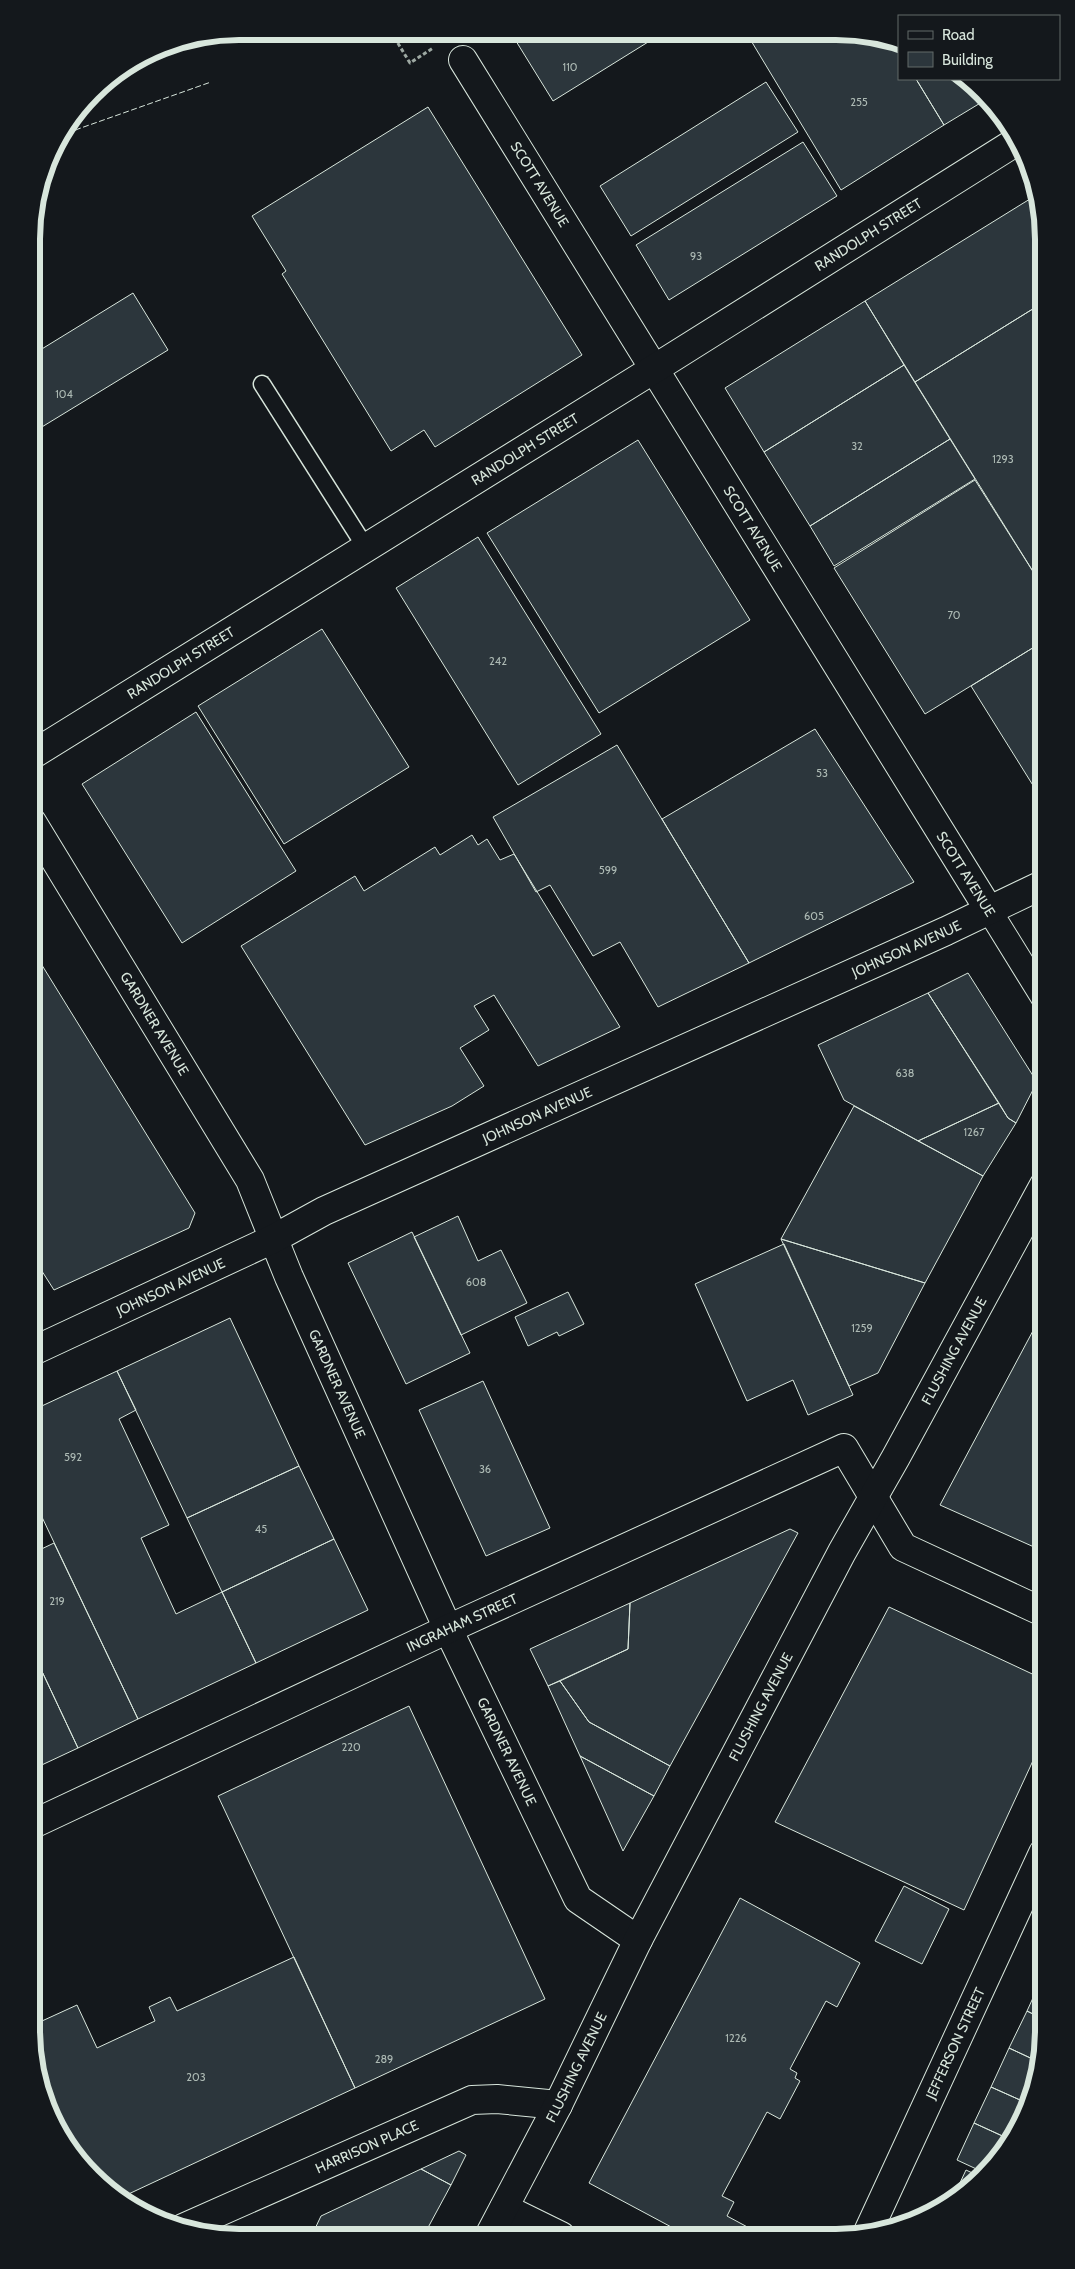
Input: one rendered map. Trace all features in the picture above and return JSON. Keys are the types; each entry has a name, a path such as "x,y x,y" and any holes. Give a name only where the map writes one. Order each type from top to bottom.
{"street":[{"name":"SCOTT AVENUE","path":"463,60 1035,984"},
{"name":"RANDOLPH STREET","path":"40,750 1011,145"},
{"name":"GARDNER AVENUE","path":"40,835 250,1180 273,1239 448,1630 578,1899 638,1940"},
{"name":"JOHNSON AVENUE","path":"40,1348 273,1239 324,1211 1035,888"},
{"name":"FLUSHING AVENUE","path":"493,2229 558,2105 638,1940 837,1561 874,1497 1035,1202"},
{"name":"INGRAHAM STREET","path":"40,1821 844,1448 874,1497"},
{"path":"874,1497 903,1547 1035,1608"},
{"name":"JEFFERSON STREET","path":"871,2226 1035,1870"},
{"name":"HARRISON PLACE","path":"193,2223 472,2100 496,2099 558,2105"},
{"path":"504,2208 547,2229"}],"lane":[{"path":"262,384 366,548"}],"path":[{"path":"396,40 410,63"}],"building":[{"path":"515,40 651,40 553,101"},
{"path":"751,40 849,40 898,50 898,80 917,80 944,125 841,190"},
{"path":"917,80 956,80 981,103 944,125"},
{"path":"766,82 798,132 631,236 600,186"},
{"path":"428,107 582,355 435,447 424,430 391,451 282,274 286,271 252,216"},
{"path":"803,142 837,196 669,300 636,245"},
{"path":"1031,199 1035,226 1035,308 915,382 865,301"},
{"path":"133,293 168,350 40,428 40,350"},
{"path":"865,301 904,365 764,452 725,388"},
{"path":"1035,308 1035,575 915,382"},
{"path":"904,365 950,439 810,526 764,452"},
{"path":"950,439 975,479 834,566 810,526"},
{"path":"638,440 750,620 599,713 487,533"},
{"path":"975,480 1035,575 1035,647 925,714 834,568"},
{"path":"478,537 601,734 518,785 396,588"},
{"path":"322,629 409,767 284,844 198,706"},
{"path":"1035,647 1035,789 971,686"},
{"path":"196,712 296,871 182,943 82,784"},
{"path":"815,729 914,882 749,963 662,819"},
{"path":"617,745 749,963 658,1007 620,942 593,956 550,885 536,892 493,817"},
{"path":"472,835 478,845 487,839 500,860 514,854 620,1027 538,1066 494,995 474,1006 489,1030 460,1048 484,1086 452,1106 365,1145 241,946 355,876 364,891 435,847 440,855"},
{"path":"40,962 195,1213 189,1228 54,1290 40,1268"},
{"path":"968,973 1035,1079 1035,1086 1016,1123 1008,1118 928,993"},
{"path":"928,993 999,1103 918,1141 844,1100 818,1045"},
{"path":"999,1103 1008,1118 1016,1123 983,1176 918,1141"},
{"path":"854,1106 983,1176 925,1283 781,1239"},
{"path":"458,1216 478,1261 501,1250 527,1303 461,1335 414,1237"},
{"path":"412,1232 470,1353 406,1384 348,1263"},
{"path":"781,1239 925,1283 878,1373 849,1386"},
{"path":"784,1244 853,1395 808,1415 793,1380 747,1401 695,1284"},
{"path":"568,1292 584,1324 559,1336 557,1332 528,1346 515,1317"},
{"path":"230,1318 299,1466 187,1518 117,1371"},
{"path":"1035,1327 1035,1547 940,1505"},
{"path":"117,1371 136,1410 119,1419 169,1525 141,1538 176,1614 222,1592 256,1663 138,1719 40,1513 40,1407"},
{"path":"483,1381 550,1528 486,1556 419,1410"},
{"path":"299,1466 334,1539 222,1592 187,1518"},
{"path":"790,1529 798,1533 670,1766 589,1722 560,1681 628,1649 630,1603"},
{"path":"334,1539 368,1610 256,1663 222,1592"},
{"path":"54,1543 138,1719 78,1748 40,1667 40,1550"},
{"path":"630,1603 628,1649 548,1686 530,1649"},
{"path":"889,1607 1035,1675 1035,1756 964,1910 775,1822"},
{"path":"40,1667 78,1748 40,1766"},
{"path":"560,1681 589,1722 670,1766 654,1796 580,1756 548,1686"},
{"path":"409,1706 545,1999 355,2088 218,1796"},
{"path":"580,1756 654,1796 623,1851"},
{"path":"904,1886 949,1909 922,1964 875,1941"},
{"path":"740,1898 860,1963 837,2007 826,2001 790,2069 797,2073 795,2078 800,2081 780,2119 767,2112 722,2196 734,2202 727,2216 751,2229 675,2229 589,2183"},
{"path":"294,1957 355,2088 127,2195 98,2171 67,2130 55,2106 47,2082 40,2043 40,2022 77,2005 97,2048 155,2021 149,2007 170,1997 177,2011"},
{"path":"1035,1994 1035,2015 1027,2011"},
{"path":"1027,2011 1035,2015 1035,2043 1033,2059 1009,2048"},
{"path":"1009,2048 1033,2059 1022,2101 991,2087"},
{"path":"991,2087 1022,2101 1004,2137 974,2123"},
{"path":"974,2123 1004,2137 978,2170 957,2160"},
{"path":"459,2151 466,2155 451,2185 421,2169"},
{"path":"421,2169 451,2185 427,2229 315,2229 321,2216"},
{"path":"966,2170 974,2174 967,2180 958,2187"}],"fence":[{"path":"72,132 211,82"}]}
